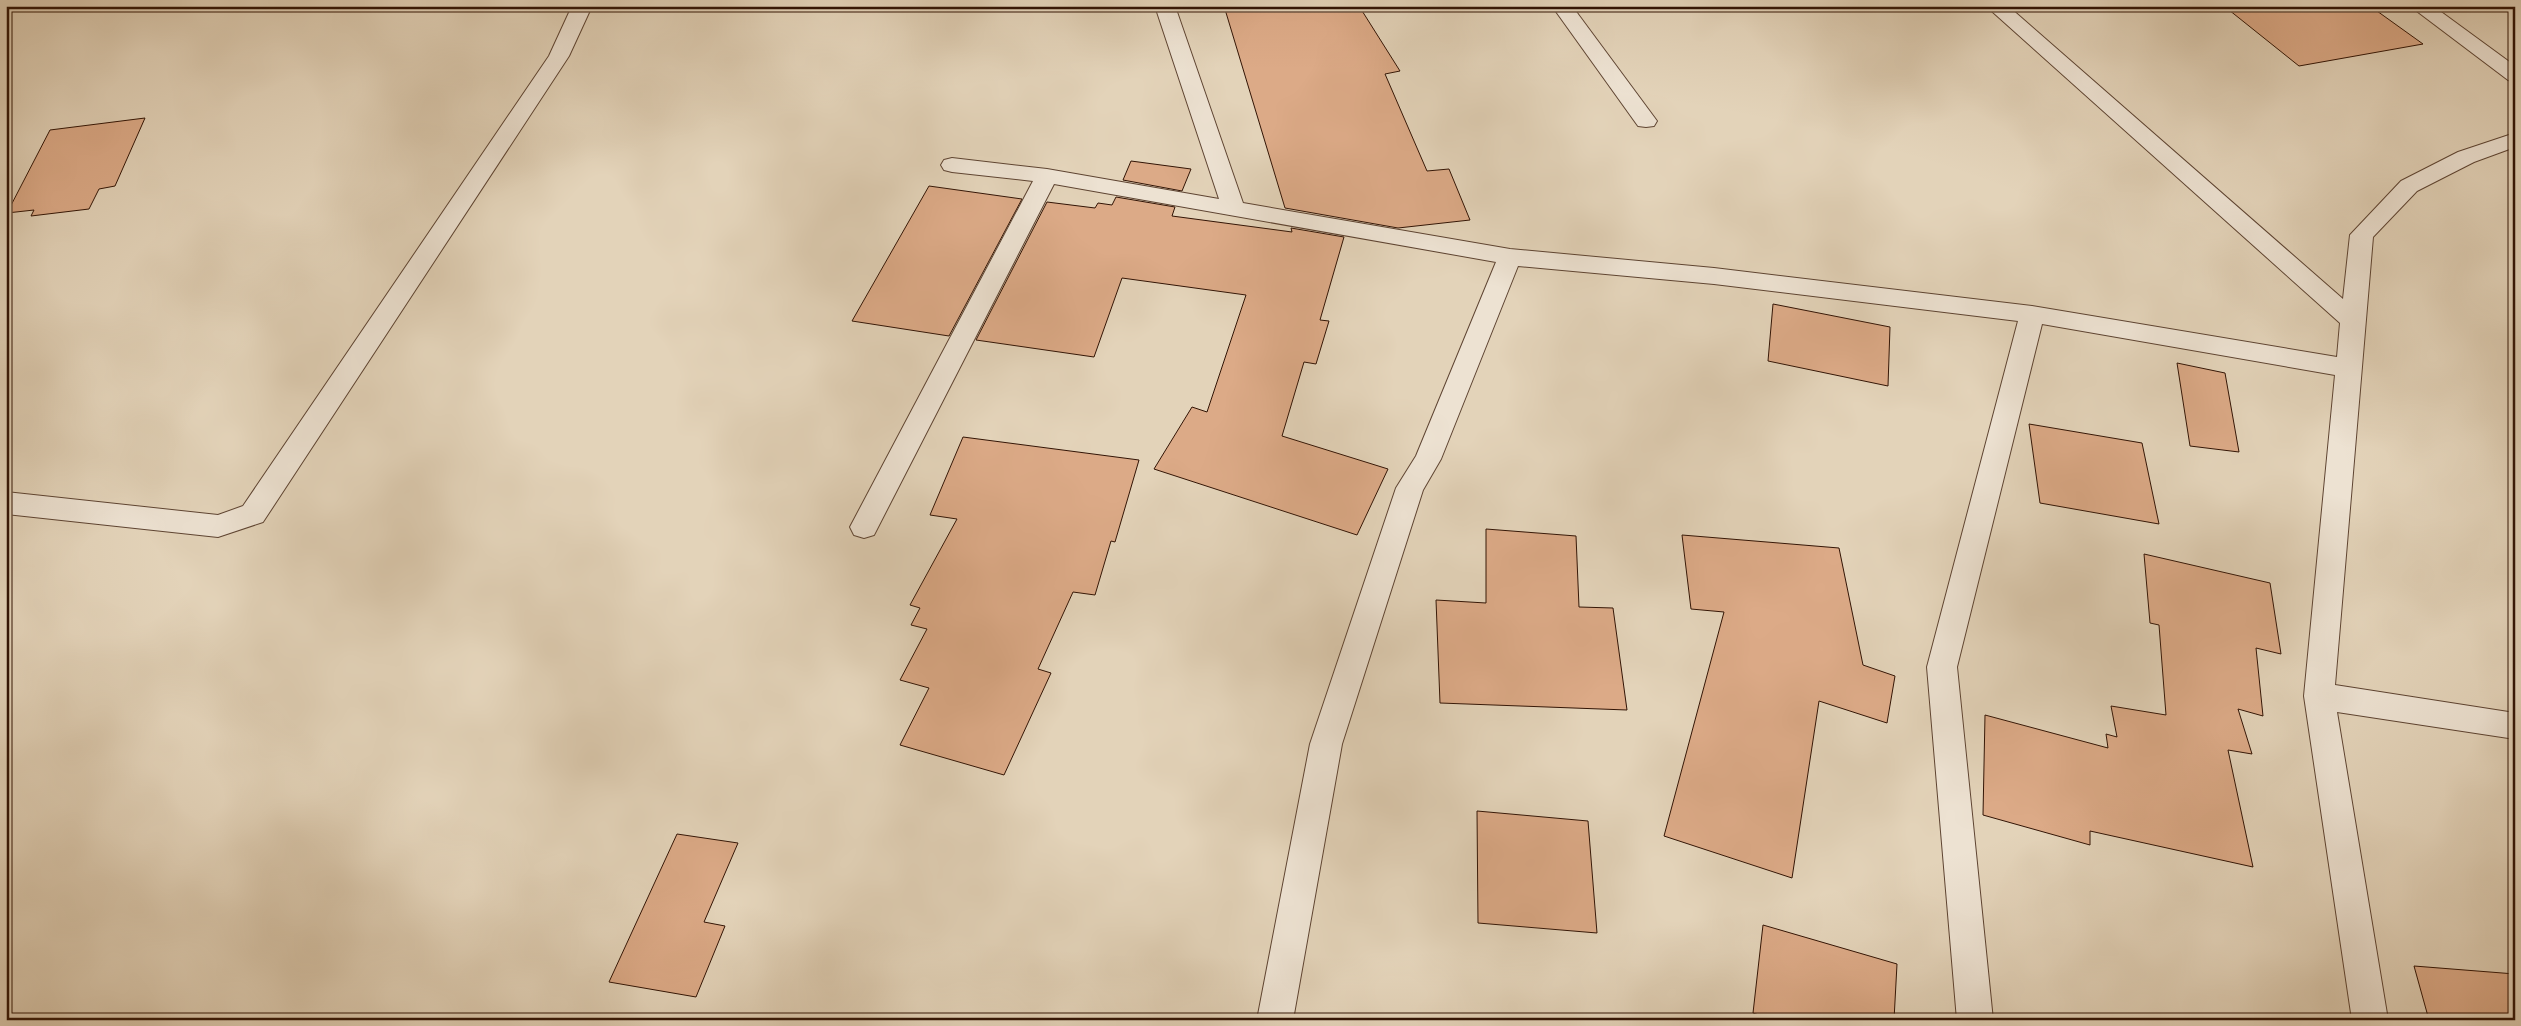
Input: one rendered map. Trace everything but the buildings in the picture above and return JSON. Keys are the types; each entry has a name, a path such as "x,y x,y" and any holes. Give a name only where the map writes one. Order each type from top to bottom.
{"street":[{"path":"6,503 218,526 253,514 559,56 582,6"},
{"path":"1165,6 1233,208"},
{"path":"1562,6 1646,121"},
{"path":"1996,6 2353,321"},
{"path":"2420,6 2515,76"},
{"path":"2370,1020 2319,696 2348,368 2362,235 2409,186 2466,157 2515,140"},
{"path":"952,165 1047,176 1510,257 1714,276 2032,314 2348,368"},
{"path":"864,527 1047,176"},
{"path":"1276,1020 1326,744 1410,488 1428,459 1510,257"},
{"path":"1975,1020 1942,667 2032,314"},
{"path":"2319,696 2515,726"}]}
